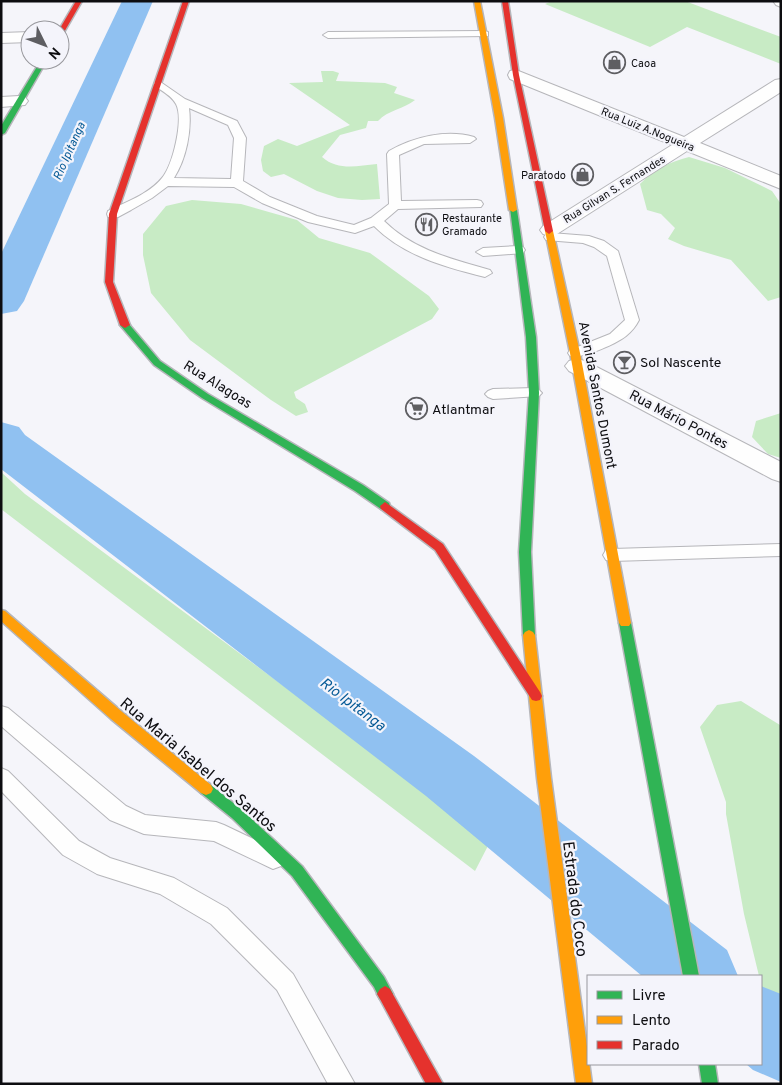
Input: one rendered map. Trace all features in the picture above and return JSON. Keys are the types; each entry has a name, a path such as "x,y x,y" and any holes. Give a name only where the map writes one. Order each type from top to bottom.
{"main road":[{"path":"68,20 79,1"},
{"name":"Rua Alagoas","path":"186,1 113,214 109,282 126,328 157,363 205,396 359,488 403,518 438,547 536,696"},
{"path":"478,1 500,127 531,337 534,393 525,552 529,637 536,696"},
{"name":"Avenida Santos Dumont","path":"505,1 516,75 576,359 691,975"},
{"path":"1,133 38,70"},
{"name":"Rua Maria Isabel dos Santos","path":"1,614 116,715 237,814 297,871 379,982 435,1084"},
{"name":"Estrada do Coco","path":"536,696 544,778 584,1084"},
{"path":"707,1065 710,1084"}],"street":[{"path":"1,38 20,37"},
{"name":"Rua Luiz A.Nogueira","path":"516,75 781,183"},
{"name":"Rua Gilvan S. Fernandes","path":"550,234 685,144 781,84"},
{"path":"1,102 19,101"},
{"name":"Rua Mário Pontes","path":"576,359 781,473"}],"lane":[{"path":"328,35 484,34"},
{"path":"159,84 181,101 233,123 240,138 237,182"},
{"path":"113,214 165,182 172,172 185,128 181,101"},
{"path":"395,205 393,154 407,145 426,138 470,139"},
{"path":"165,182 237,182 266,200 313,219 355,228 376,221 395,205 477,204"},
{"path":"376,221 388,235 413,250 485,273"},
{"path":"550,234 584,239 599,244 614,254 632,320 629,327 620,334 576,359"},
{"path":"483,252 518,250"},
{"path":"493,394 534,393"},
{"path":"612,555 781,550"},
{"path":"1,714 118,813 144,824 216,832 297,871"},
{"path":"1,777 71,848 104,867 166,885 219,916 285,982 342,1084"}],"green space":[{"path":"552,1 685,1 781,37 781,64 687,27 650,47 545,4"},
{"path":"321,71 339,73 336,81 385,83 397,87 394,93 415,100 386,114 378,121 368,121 366,128 340,135 322,157 335,164 348,167 377,164 380,199 338,198 317,191 284,174 271,177 263,171 261,160 264,146 278,139 297,146 350,125 289,83 323,82"},
{"path":"689,157 725,168 772,191 781,204 781,297 768,301 731,260 684,246 668,239 675,228 661,214 647,210 640,184 651,174 663,167"},
{"path":"192,200 241,204 297,220 319,238 370,253 429,296 439,309 432,319 294,392 296,398 305,404 308,412 296,416 271,400 190,340 151,293 143,255 143,234 166,206"},
{"path":"781,413 781,458 768,454 752,437 756,421"},
{"path":"1,472 25,494 491,840 475,871 1,509"},
{"path":"741,701 780,725 781,728 781,1072 762,990 762,975 759,975 744,914 726,814 726,802 700,727 717,705"}],"waterway":[{"name":"Rio Ipitanga","path":"1,301 138,1"},
{"name":"Rio Ipitanga","path":"1,439 7,447 450,776 699,975"},
{"name":"Rio Ipitanga","path":"762,1026 781,1042"}],"traffic: fast":[{"path":"1,133 38,70"},
{"path":"513,210 531,337 534,393 525,552 529,635"},
{"path":"125,325 157,363 205,396 359,488 385,506"},
{"path":"625,623 691,975"},
{"path":"206,789 237,814 297,871 379,982 385,994"},
{"path":"707,1065 710,1084"}],"traffic: slow":[{"path":"477,1 499,118 513,210"},
{"path":"549,231 575,353 625,623"},
{"path":"1,614 116,715 206,789"},
{"path":"529,635 544,778 584,1084"}],"traffic: jam":[{"path":"68,20 79,1"},
{"path":"125,325 109,282 113,214 186,1"},
{"path":"505,1 516,75 549,231"},
{"path":"385,506 439,547 536,696"},
{"path":"385,994 435,1084"}],"place":[{"name":"Caoa","path":"615,63"},
{"name":"Paratodo","path":"582,175"},
{"name":"Restaurante Gramado","path":"426,224"},
{"name":"Sol Nascente","path":"624,362"},
{"name":"Atlantmar","path":"416,409"}]}
